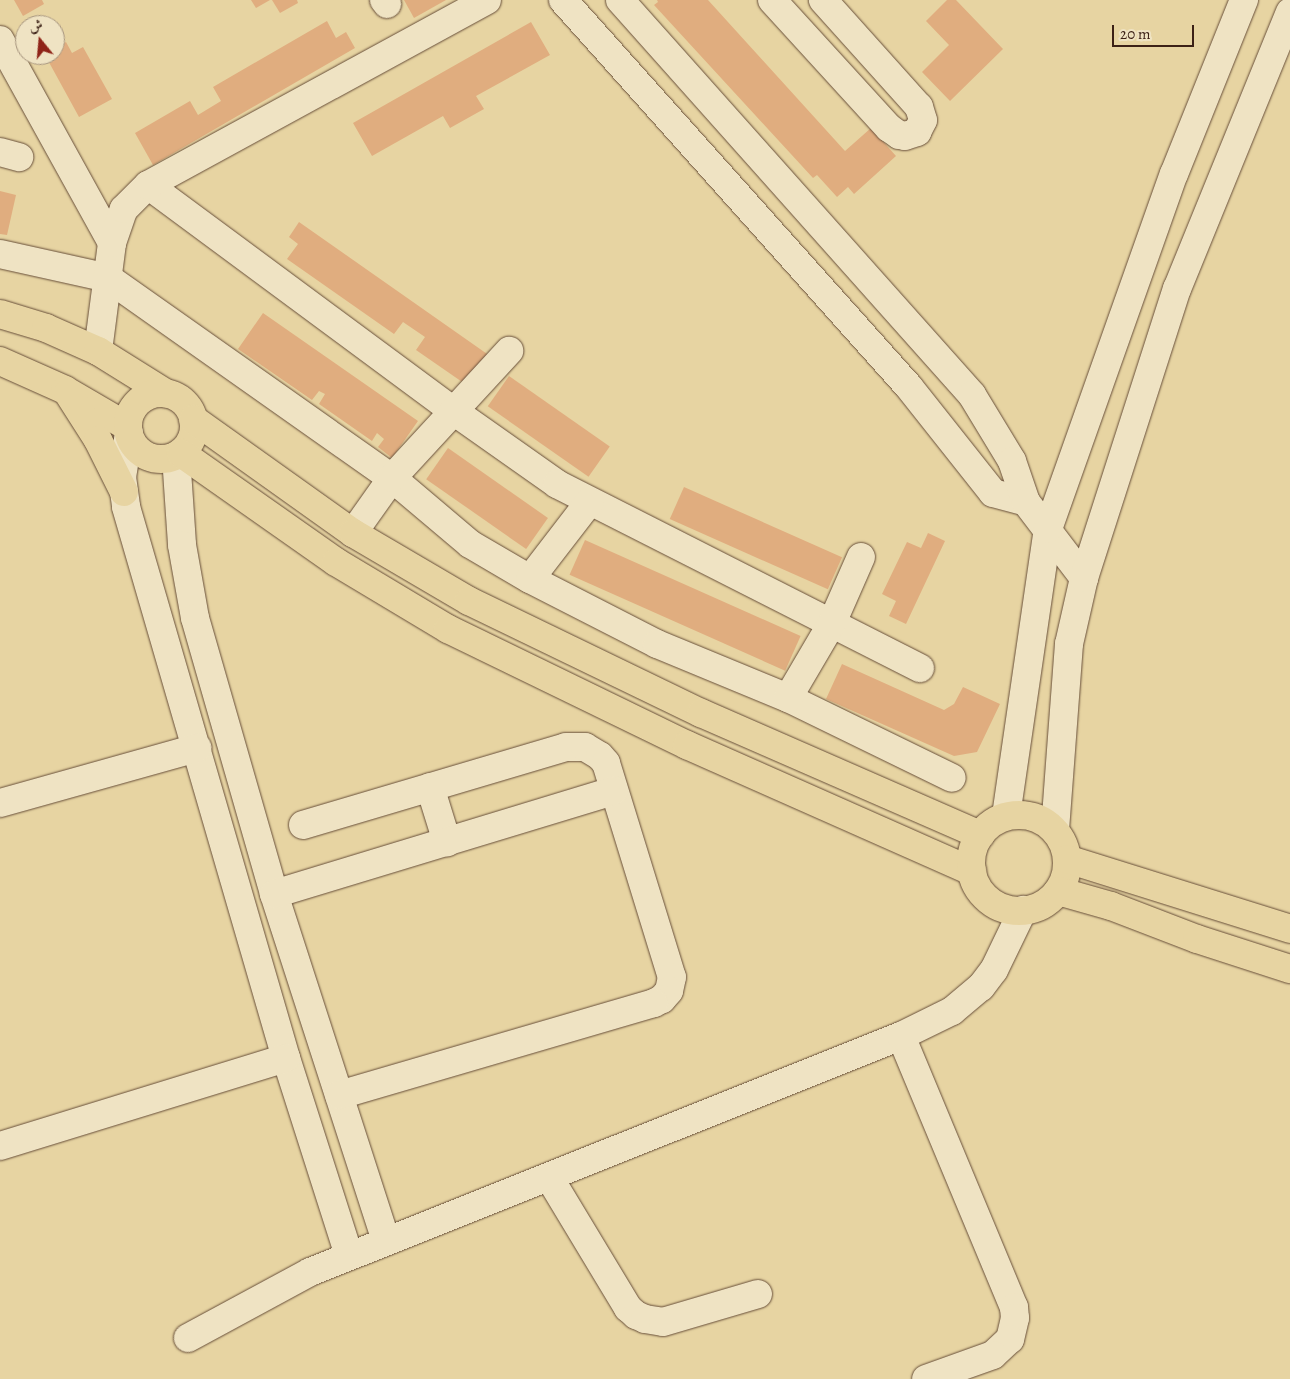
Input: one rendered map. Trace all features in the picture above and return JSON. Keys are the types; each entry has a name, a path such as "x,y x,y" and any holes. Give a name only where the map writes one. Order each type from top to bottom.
{"main road":[{"path":"0,314 46,328 98,351 167,394 181,400 191,412 193,419 192,438 178,455 166,459 147,456 132,443 129,430 132,411 143,399 151,395 167,394"},
{"path":"0,361 66,390 129,430"},
{"path":"66,390 98,440 124,492"},
{"path":"193,419 353,533 426,577 508,621 701,713 980,835"},
{"path":"178,455 336,562 448,629 687,745 972,871"},
{"path":"1020,815 1045,822 1055,830 1065,848 1067,870 1058,891 1048,901 1036,907 1023,910 1000,907 990,901 975,882 972,871 972,852 980,835 996,820 1006,816 1020,815"},
{"path":"1067,859 1290,929"},
{"path":"1058,891 1111,906 1196,939 1290,970"}],"street":[{"path":"98,351 112,243 124,209 148,185 487,0"},
{"path":"563,0 909,387 993,493 1026,502"},
{"path":"620,0 972,395 1012,461 1026,502 1084,578"},
{"path":"772,0 894,132 906,136 917,132 923,120 918,107 823,0"},
{"path":"1006,816 1048,529 1174,174 1244,0"},
{"path":"1055,830 1069,644 1084,578 1177,289 1290,12"},
{"path":"0,40 112,243"},
{"path":"148,185 455,412 557,484 920,668"},
{"path":"0,254 108,278 392,478 470,544 530,579 657,644 788,698 952,778"},
{"path":"353,533 392,478 455,412 509,351"},
{"path":"129,430 123,462 124,492 286,1058 349,1255"},
{"path":"178,455 182,546 189,594 274,894 386,1241"},
{"path":"530,579 590,501"},
{"path":"788,698 832,623 861,558"},
{"path":"303,825 576,746 585,747 600,756 606,763 670,970 671,984 662,999 654,1003 339,1095"},
{"path":"0,803 197,748"},
{"path":"430,788 447,842"},
{"path":"274,894 614,792"},
{"path":"188,1338 294,1280 349,1255 549,1178 901,1036 952,1010 981,987 994,970 1023,910"},
{"path":"901,1036 1014,1307 1015,1318 1010,1339 993,1355 926,1379"},
{"path":"0,1146 286,1058"},
{"path":"549,1178 628,1308 636,1315 645,1319 663,1322 758,1294"}],"building":[{"path":"14,0 42,0 44,4 22,15"},
{"path":"251,0 270,0 256,8"},
{"path":"272,0 297,0 298,3 280,13"},
{"path":"404,0 446,0 414,18"},
{"path":"657,0 708,0 845,151 871,128 896,156 854,194 848,187 837,197 817,175 813,178 654,5 658,2"},
{"path":"947,0 956,0 1003,49 950,101 922,72 949,45 926,21"},
{"path":"327,21 336,38 346,32 355,48 153,165 135,133 190,101 198,115 221,101 213,87"},
{"path":"531,22 550,55 476,96 484,109 450,128 443,116 372,156 353,123"},
{"path":"65,43 72,53 83,47 112,99 79,117 50,65 65,65"},
{"path":"0,191 16,195 7,235 0,234"},
{"path":"299,222 490,356 468,386 416,350 425,337 403,322 394,334 287,259 298,244 289,237"},
{"path":"263,313 418,421 392,458 378,447 384,439 377,433 372,441 319,404 325,394 319,391 312,400 238,349"},
{"path":"509,376 610,447 589,477 488,406"},
{"path":"448,448 548,518 526,549 426,479"},
{"path":"684,487 842,557 828,589 670,519"},
{"path":"928,533 945,541 906,624 889,616 896,601 882,594 907,542 921,548"},
{"path":"585,540 801,636 785,671 570,575"},
{"path":"842,664 944,710 954,704 963,687 1000,704 977,752 954,756 826,699"}]}
